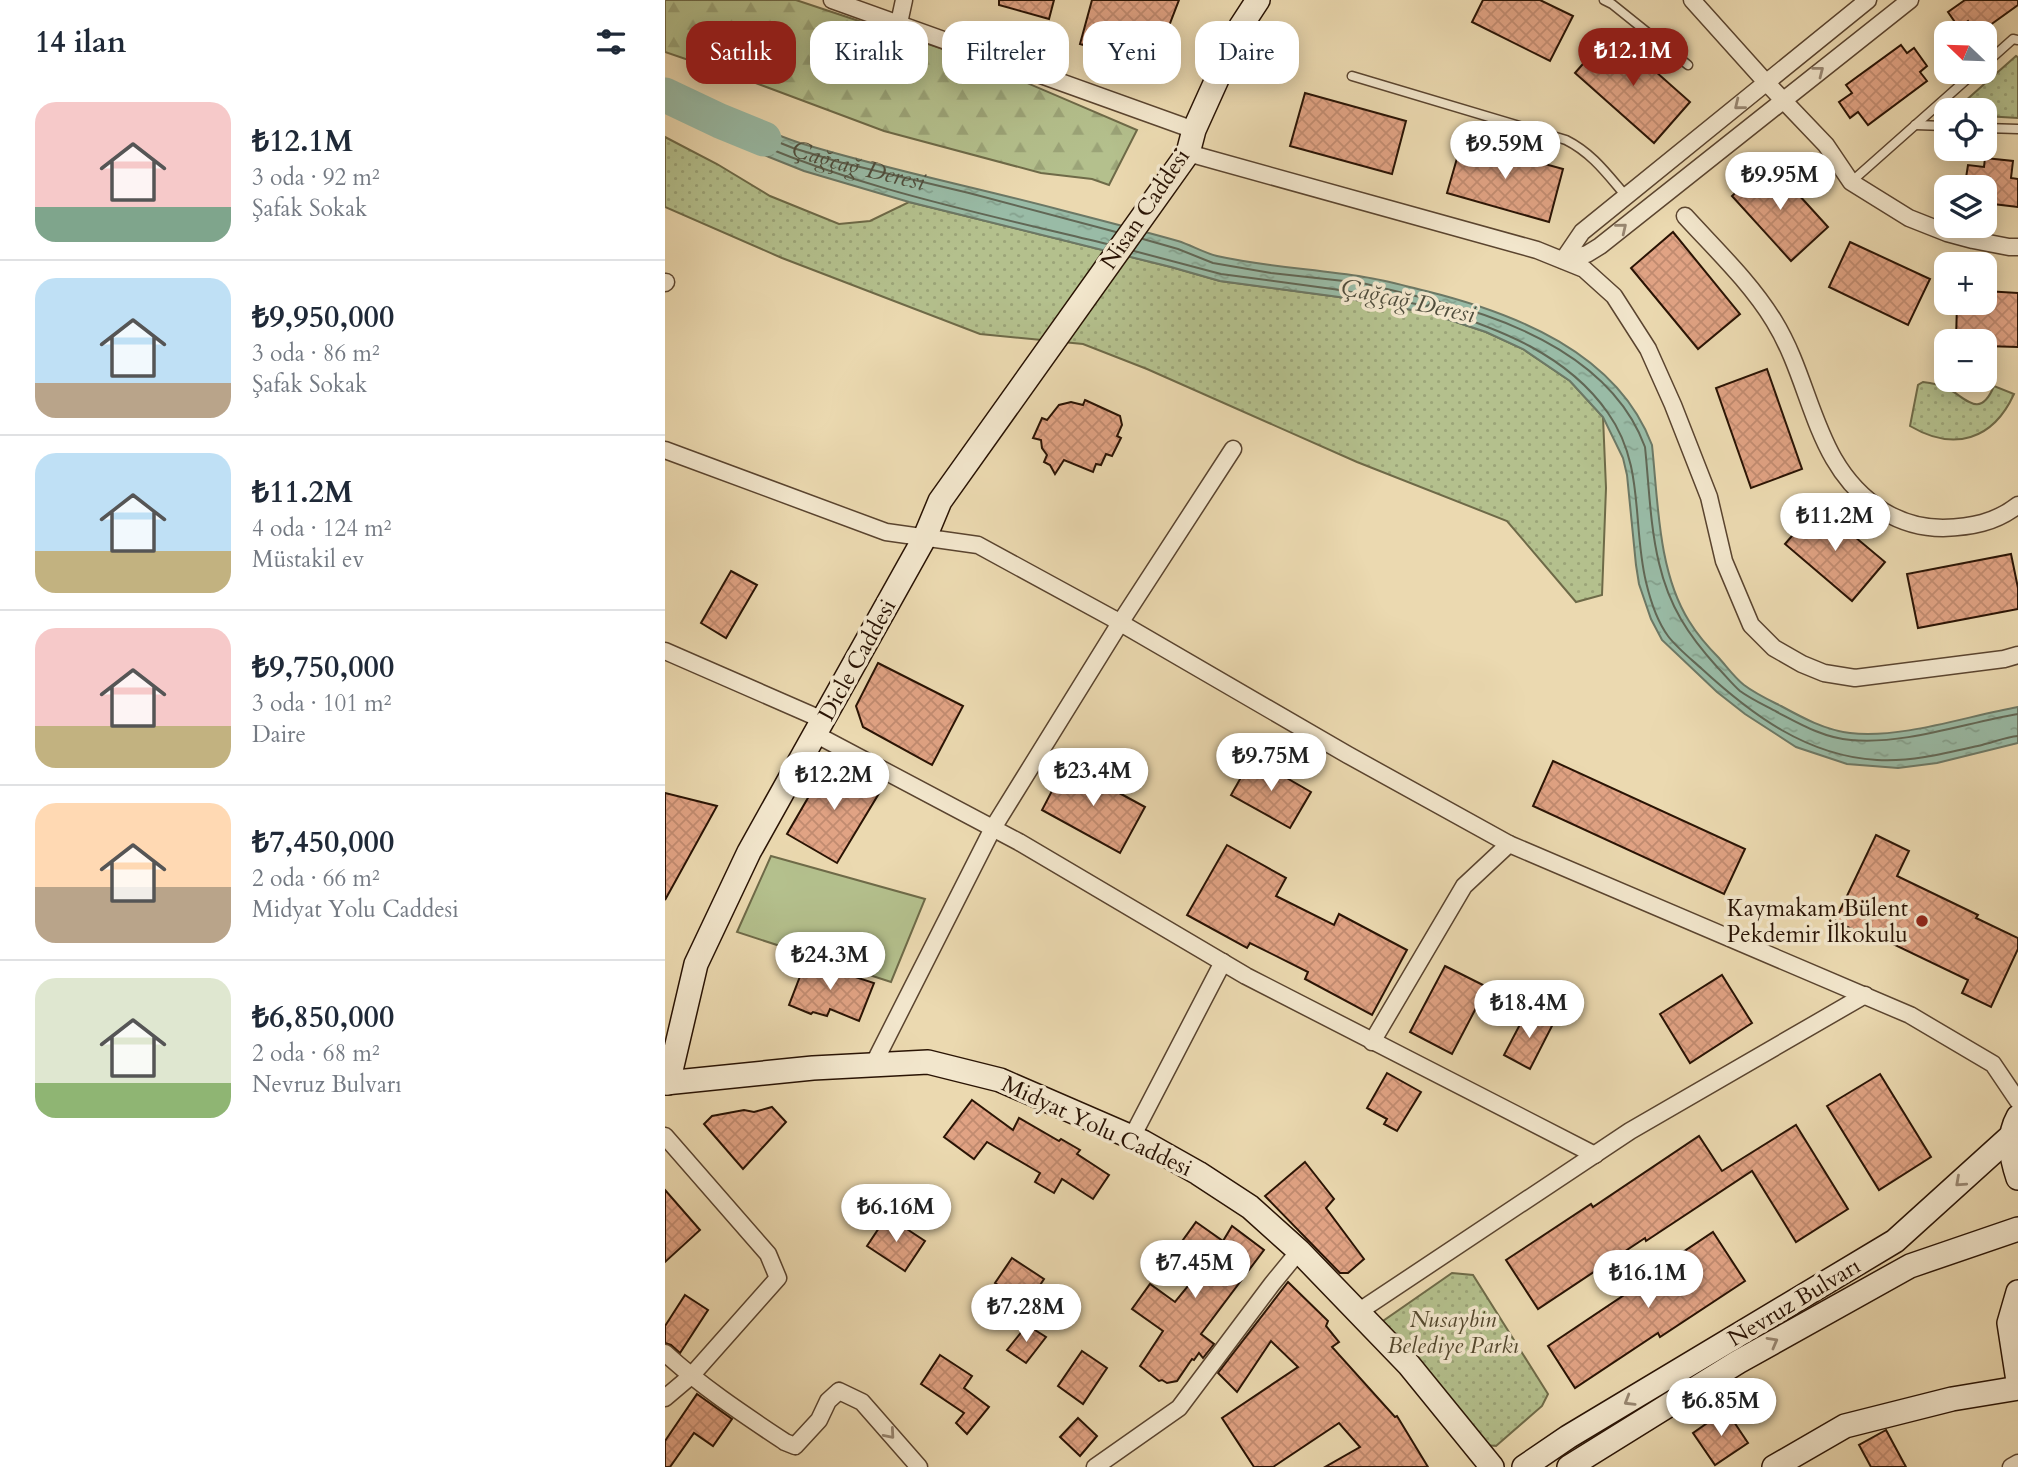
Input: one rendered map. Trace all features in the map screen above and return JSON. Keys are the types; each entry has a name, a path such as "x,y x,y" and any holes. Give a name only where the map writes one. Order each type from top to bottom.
{"street":[{"path":"832,0 893,21"},
{"path":"899,21 904,0"},
{"name":"Nisan Caddesi","path":"1081,301 1188,153 1194,130 1241,26 1258,0"},
{"path":"1692,0 1826,145 1850,182 1909,218 1947,233 2018,247"},
{"path":"1563,260 1582,232 1868,0"},
{"path":"1563,260 1587,254 1600,246 1910,0"},
{"path":"928,34 1194,130"},
{"path":"1188,153 1537,250 1584,269 1614,296 1648,349 1709,496 1724,561 1751,625 1774,648 1824,673 1855,678 2004,659 2018,654"},
{"path":"1685,216 1747,283 1773,319 1799,371 1829,453 1849,483 1865,497 1889,514 1908,523 1936,528 1972,526 2005,515 2018,505"},
{"name":"Dicle Caddesi","path":"666,1083 696,964 748,852 925,537 940,501 1081,301"},
{"path":"873,1065 993,828 1120,623 1233,449"},
{"path":"665,450 886,531 978,545 1509,844 1910,1015 1993,1064 2018,1101"},
{"path":"665,651 819,727 1223,962 1372,1042 1595,1154"},
{"path":"1372,1042 1464,886 1509,844"},
{"path":"1132,1137 1223,962"},
{"path":"1358,1312 1630,1131 1865,995"},
{"name":"Midyat Yolu Caddesi","path":"666,1083 813,1068 928,1062 1000,1080 1132,1137 1198,1172 1250,1207 1299,1251 1409,1365 1492,1467"},
{"path":"2014,1126 2011,1157 2018,1178"},
{"name":"Nevruz Bulvarı","path":"1524,1467 1579,1430 1895,1241 2014,1126"},
{"path":"665,1136 768,1254 778,1278 691,1376 665,1398"},
{"name":"Nevruz Bulvarı","path":"1569,1467 1738,1362 1910,1266 2018,1229"},
{"path":"1095,1467 1179,1408 1299,1251"},
{"path":"2018,1292 2009,1323 2018,1381"},
{"path":"665,1353 726,1404 795,1446 819,1420 828,1401 839,1391 862,1402 919,1467"},
{"path":"1774,1467 1845,1426 1952,1399 2018,1388"},
{"path":"2011,1467 2018,1463"}],"lane":[{"path":"1604,0 1688,65"},
{"path":"1997,53 2013,39 2018,40"},
{"path":"1352,76 1566,140 1592,156 1626,196"},
{"path":"1850,182 1961,84"},
{"path":"1915,125 1934,126"},
{"path":"1997,128 2018,129"}],"green space":[{"path":"665,0 796,0 859,21 810,21 810,84 928,84 928,44 942,49 942,84 1029,84 1137,130 1109,185 1092,179 1041,173 884,131 758,84 796,84 796,21 686,21 686,59 665,52"},
{"path":"2018,57 2018,118 1997,117 1997,98 1969,98 1984,84 1997,84 1997,73"},
{"path":"665,137 770,196 839,224 870,221 909,202 1220,281 1339,297 1429,313 1486,332 1523,349 1570,381 1603,417 1606,488 1602,595 1576,602 1507,521 1357,462 1147,369 1083,344 980,334 782,258 665,207"},
{"path":"1923,382 1934,384 1934,392 1953,392 1977,404 1983,402 1991,392 1997,392 1997,387 2014,394 1995,422 1983,431 1971,437 1942,438 1910,426 1918,385"},
{"path":"771,856 925,899 891,982 737,932"},
{"name":"Nusaybin Belediye Parkı","path":"1452,1273 1473,1275 1548,1394 1542,1406 1496,1446 1485,1445 1383,1321"}],"water":[{"path":"731,116 791,140 832,152 1149,233 1217,256 1387,281 1460,300 1527,325 1559,341 1588,361 1614,385 1636,413 1652,445 1661,536 1671,581 1679,602 1699,636 1741,682 1806,719 1850,733 1913,730 2018,707 2018,743 1937,763 1898,768 1847,764 1796,747 1717,692 1662,640 1651,619 1639,584 1623,458 1603,417 1570,381 1523,349 1486,332 1429,313 1339,297 1220,281 909,202 804,171 723,136 720,121"}],"building":[{"path":"999,0 1054,0 1049,19 999,5"},
{"path":"1092,0 1179,0 1171,21 1086,21"},
{"path":"1483,0 1540,0 1573,16 1550,61 1472,22"},
{"path":"1965,0 2018,0 2018,5 1996,21 1954,21 1948,12"},
{"path":"1611,32 1690,102 1654,143 1575,73"},
{"path":"1901,45 1907,53 1914,48 1927,66 1920,72 1927,81 1868,125 1858,112 1850,118 1839,102 1852,93 1846,85"},
{"path":"1305,93 1406,121 1392,174 1290,146"},
{"path":"1462,141 1563,169 1549,222 1447,193"},
{"path":"1985,161 2013,161 2011,178 2018,179 2018,207 1997,204 1997,175 1966,175 1968,165 1984,167"},
{"path":"1769,162 1828,227 1791,261 1732,196"},
{"path":"1673,232 1740,314 1698,349 1631,268"},
{"path":"1850,242 1930,279 1908,325 1829,287"},
{"path":"1997,292 2018,293 2018,347 1997,346 1997,329 1956,329 1957,315 1997,315"},
{"path":"1767,369 1802,469 1751,488 1716,388"},
{"path":"1085,400 1120,416 1122,425 1117,436 1121,438 1112,456 1106,454 1101,465 1096,464 1093,472 1064,460 1055,474 1050,465 1044,462 1047,455 1041,440 1033,438 1042,418 1047,420 1059,405 1071,402 1083,405"},
{"path":"1818,506 1885,562 1852,601 1785,544"},
{"path":"2011,554 2018,588 2018,609 1918,628 1907,574"},
{"path":"731,571 757,585 726,638 701,623"},
{"path":"878,663 963,706 932,765 863,727 856,706"},
{"path":"1252,758 1311,792 1290,828 1231,795"},
{"path":"830,760 881,790 837,863 787,834"},
{"path":"1553,761 1745,849 1724,894 1533,806"},
{"path":"1066,764 1145,807 1120,853 1042,810"},
{"path":"665,793 717,806 665,900"},
{"name":"Kaymakam Bülent Pekdemir İlkokulu","path":"1876,835 1909,851 1897,876 1978,915 1976,918 2018,938 2018,949 1991,1007 1962,993 1968,980 1864,930 1862,934 1835,921"},
{"path":"1227,845 1286,878 1276,896 1334,925 1339,914 1407,950 1372,1015 1305,979 1308,972 1250,943 1247,948 1187,915"},
{"path":"806,961 874,983 859,1021 830,1009 827,1016 813,1012 811,1014 789,1005"},
{"path":"1445,966 1487,987 1452,1054 1410,1032"},
{"path":"1722,975 1752,1023 1690,1063 1660,1014"},
{"path":"1527,1011 1553,1024 1530,1069 1504,1055"},
{"path":"1387,1073 1421,1092 1397,1131 1384,1124 1387,1119 1367,1108"},
{"path":"1880,1074 1931,1157 1879,1190 1827,1106"},
{"path":"972,1100 1013,1130 1019,1118 1080,1150 1077,1154 1109,1175 1093,1199 1062,1179 1054,1193 1035,1182 1040,1173 987,1142 974,1159 944,1137"},
{"path":"772,1107 786,1122 743,1169 704,1124 712,1116 744,1110 754,1112"},
{"path":"1796,1125 1848,1209 1796,1242 1752,1171 1538,1309 1506,1260 1591,1204 1593,1207 1699,1136 1722,1171"},
{"path":"1305,1162 1334,1199 1326,1208 1364,1259 1348,1273 1340,1273 1265,1196"},
{"path":"665,1190 700,1230 665,1262"},
{"path":"887,1216 925,1241 905,1271 867,1246"},
{"path":"1196,1222 1223,1241 1232,1226 1264,1250 1201,1334 1214,1344 1203,1358 1199,1353 1192,1359 1177,1381 1167,1383 1159,1381 1140,1366 1163,1331 1132,1309 1150,1284 1175,1302 1201,1270 1175,1251"},
{"path":"1713,1232 1745,1281 1660,1337 1658,1333 1575,1388 1548,1346"},
{"path":"1012,1258 1044,1279 1027,1305 995,1283"},
{"path":"1288,1282 1328,1321 1326,1326 1339,1342 1332,1347 1395,1417 1397,1416 1428,1467 1325,1467 1360,1447 1339,1423 1273,1467 1254,1467 1222,1418 1298,1367 1271,1341 1237,1392 1218,1373"},
{"path":"685,1295 708,1310 680,1353 665,1343 665,1326"},
{"path":"1027,1325 1046,1337 1026,1363 1007,1350"},
{"path":"1082,1351 1107,1368 1083,1404 1058,1386"},
{"path":"940,1355 972,1376 964,1388 989,1407 967,1434 956,1423 964,1413 921,1384"},
{"path":"697,1394 732,1419 713,1446 694,1433 670,1467 665,1467 665,1441"},
{"path":"1726,1410 1748,1443 1715,1465 1693,1433"},
{"path":"1078,1418 1097,1436 1080,1456 1060,1437"},
{"path":"1886,1430 1906,1467 1871,1467 1859,1445"}],"waterway":[{"name":"Çağçağ Deresi","path":"665,95 764,139"}],"place":[{"name":"Kaymakam Bülent Pekdemir İlkokulu","path":"1922,921"}]}
